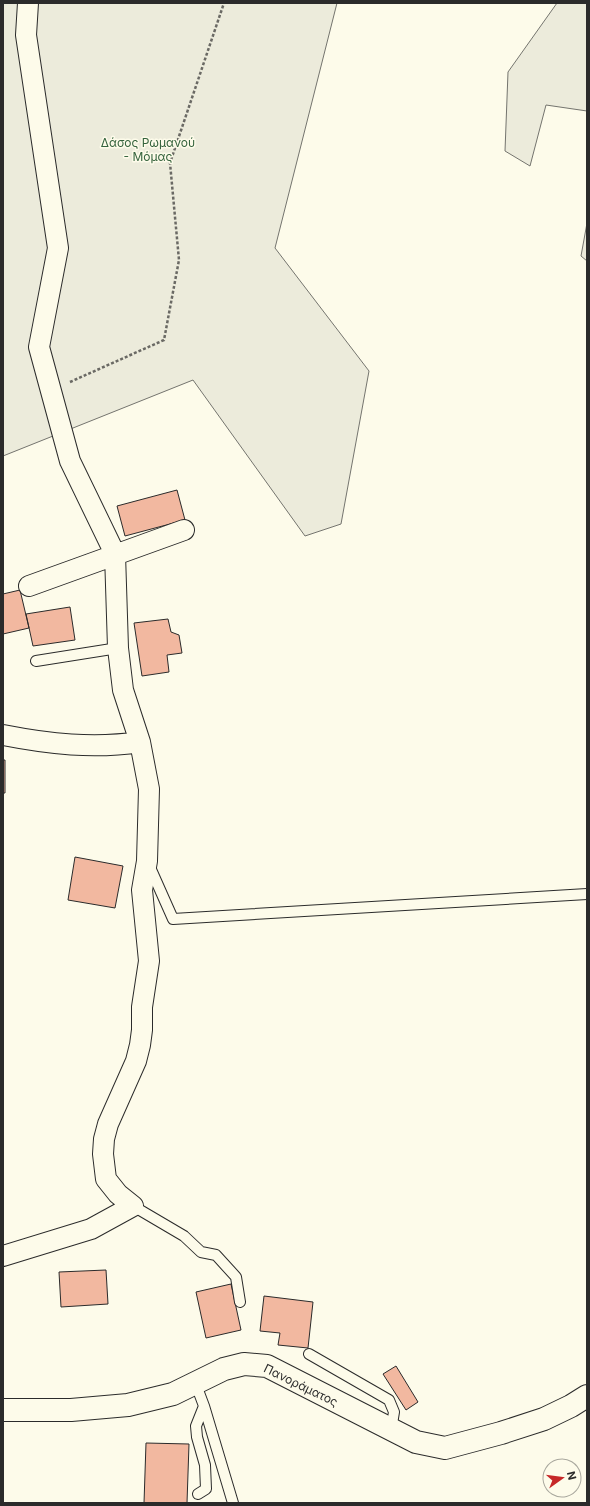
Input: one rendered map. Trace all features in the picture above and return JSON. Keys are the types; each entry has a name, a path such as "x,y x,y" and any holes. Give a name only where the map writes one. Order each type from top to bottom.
{"main road":[{"name":"Πανοράματος","path":"3,1410 71,1410 128,1405 172,1394 224,1369 244,1364 267,1366 416,1442 446,1448 501,1434 544,1419 572,1406 587,1396"}],"street":[{"path":"3,1256 91,1229 133,1206 118,1194 106,1178 104,1146 108,1124 136,1061 142,1030 142,1007 149,962 142,890 147,861 149,789 140,742 123,690 118,648 115,554 70,461 40,346 58,248 26,35 28,3"},
{"path":"29,586 184,530"},
{"path":"3,736 54,744 88,746 112,746 140,742"}],"lane":[{"path":"36,661 118,648"},
{"path":"147,861 173,919 587,894"},
{"path":"133,1206 184,1236 201,1252 216,1255 236,1277 240,1302"},
{"path":"309,1354 389,1400 394,1412 391,1430"},
{"path":"195,1382 204,1406 233,1503"},
{"path":"198,1494 206,1489 205,1466 197,1437 196,1426 204,1406"}],"path":[{"path":"51,391 164,340 179,260 170,163 224,3"}],"green space":[{"name":"Δάσος Ρωμανού - Μόμας","path":"3,3 337,3 275,248 369,371 341,524 305,536 193,380 3,456"},
{"path":"557,3 587,3 587,111 546,105 530,166 505,151 508,72"},
{"path":"587,223 587,261 581,256"}],"building":[{"path":"177,490 185,520 125,536 117,506"},
{"path":"20,590 29,628 3,634 3,594"},
{"path":"70,607 75,640 33,646 26,614"},
{"path":"168,619 171,632 179,635 182,653 167,655 169,672 142,676 134,623"},
{"path":"3,760 5,760 5,793 3,793"},
{"path":"75,857 123,866 115,908 68,900"},
{"path":"106,1270 108,1304 61,1307 59,1272"},
{"path":"231,1284 241,1330 206,1338 196,1292"},
{"path":"264,1296 313,1302 308,1348 278,1345 280,1333 260,1331"},
{"path":"396,1366 418,1402 406,1410 383,1374"},
{"path":"146,1443 189,1444 187,1503 144,1503"}]}
